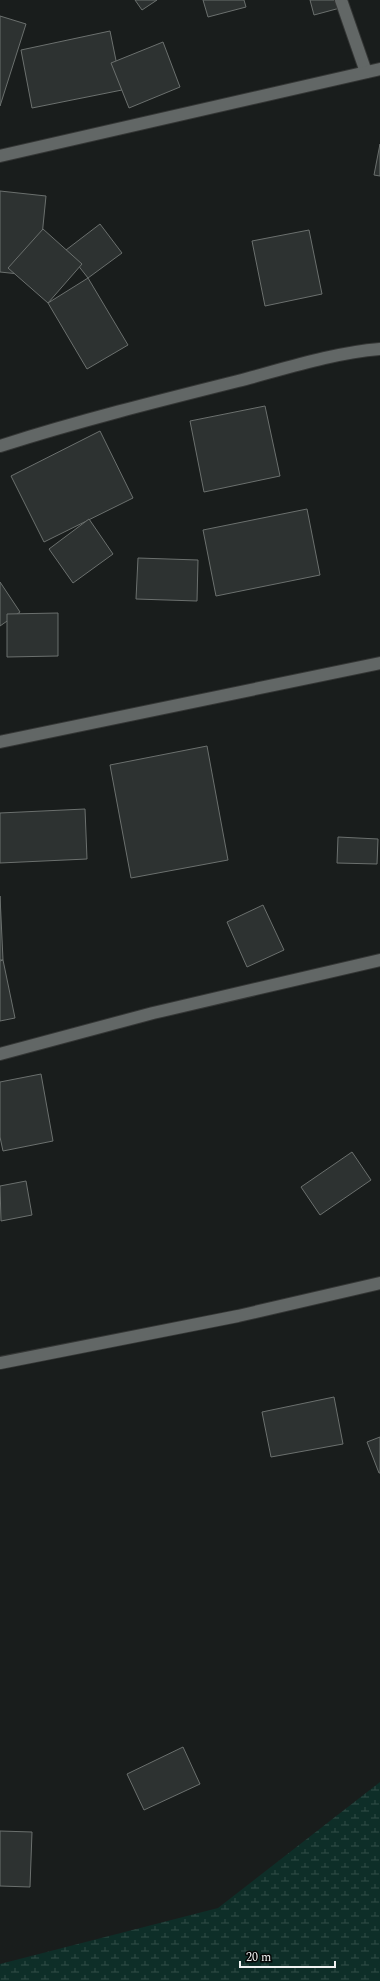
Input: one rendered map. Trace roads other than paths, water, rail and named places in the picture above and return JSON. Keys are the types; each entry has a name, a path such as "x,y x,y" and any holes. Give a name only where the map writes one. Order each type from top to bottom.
{"street":[{"path":"341,0 366,72"},
{"path":"0,156 380,69"},
{"path":"0,446 144,405 300,365 363,351 380,349"},
{"path":"0,742 380,663"},
{"path":"0,1054 153,1013 380,960"},
{"path":"0,1363 238,1316 380,1283"}]}
